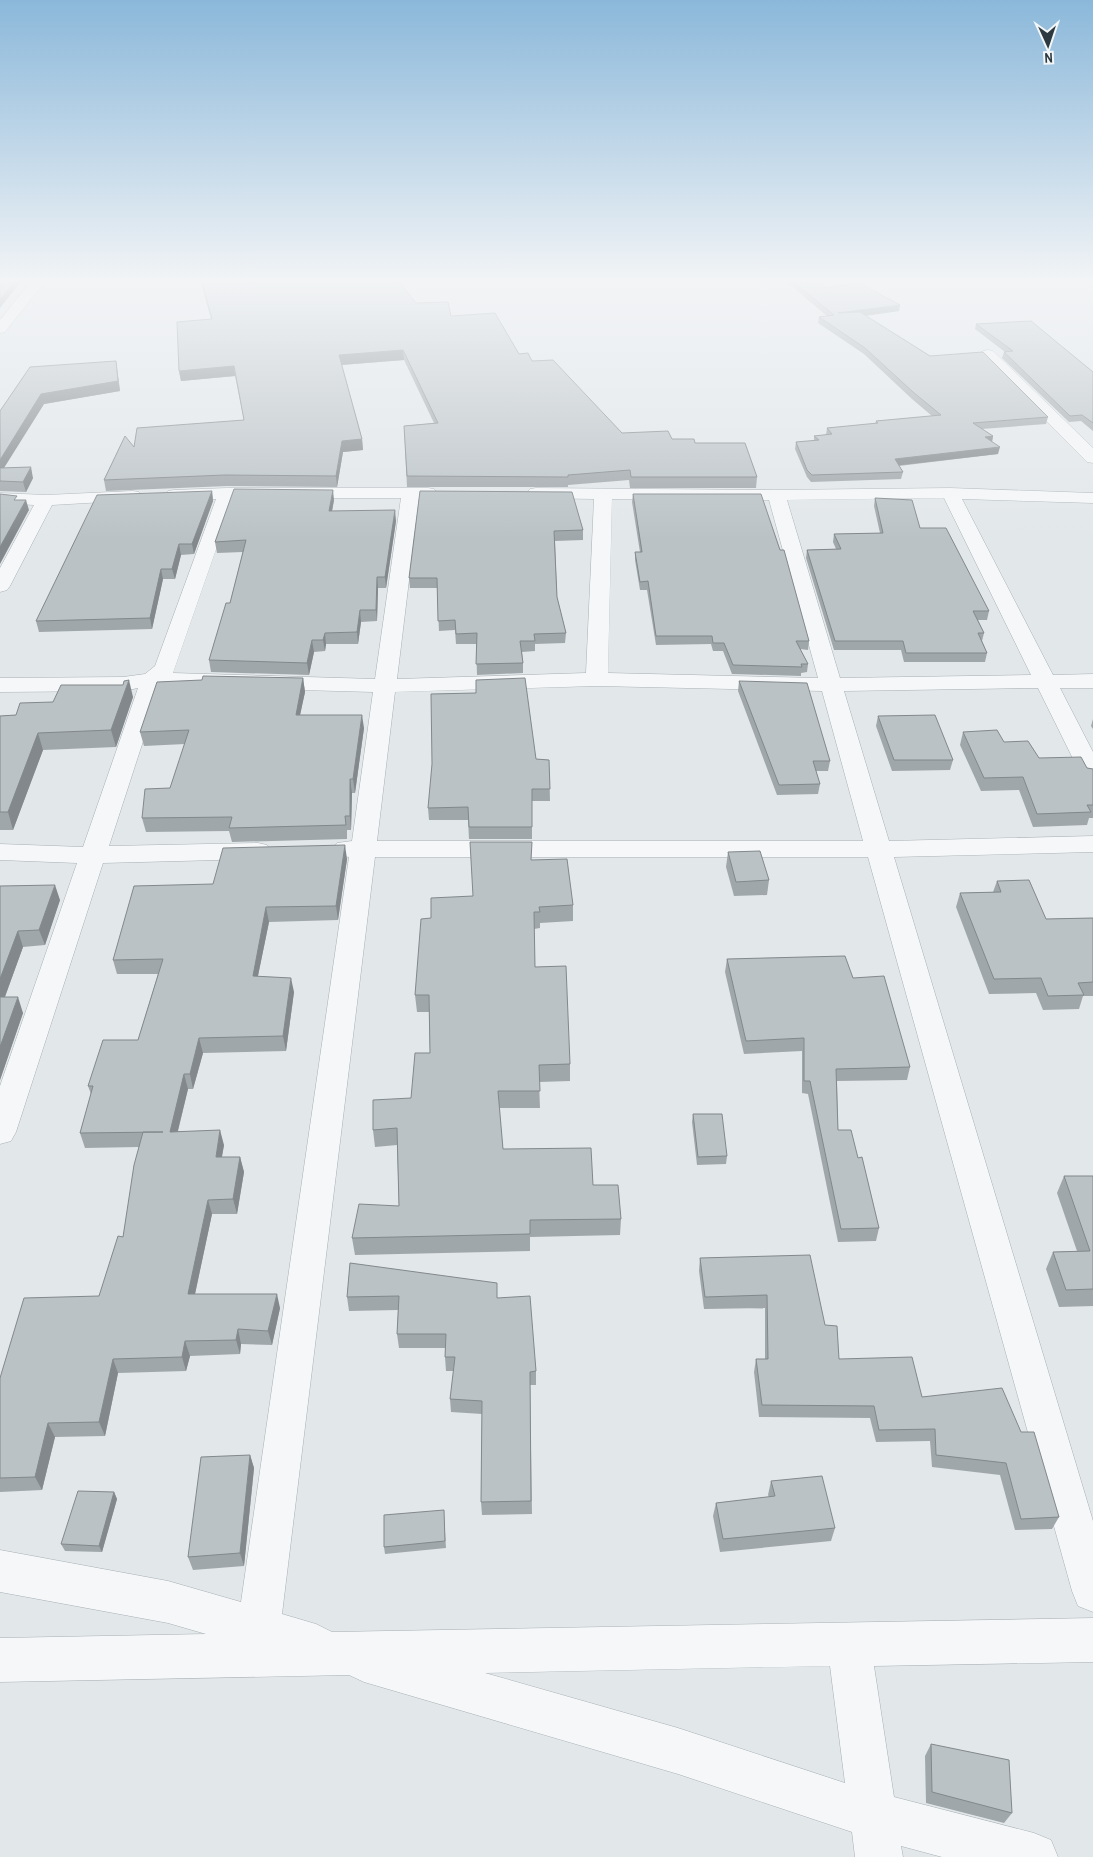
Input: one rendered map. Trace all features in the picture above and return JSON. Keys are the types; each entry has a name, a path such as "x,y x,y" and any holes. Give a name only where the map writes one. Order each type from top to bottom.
{"street":[{"path":"1000,366 1093,458"},
{"path":"0,1132 152,678 164,669 227,493"},
{"path":"0,498 46,500 227,493 450,493"},
{"path":"260,1629 411,493"},
{"path":"516,493 776,495 950,493 1093,498"},
{"path":"597,679 603,493"},
{"path":"950,493 1093,775"},
{"path":"776,495 1093,1591"},
{"path":"0,586 46,500"},
{"path":"0,685 123,684 152,678 385,686 597,679 831,685 1093,681"},
{"path":"325,849 878,849 1093,844"},
{"path":"0,852 93,855 276,850"},
{"path":"0,1571 168,1602 678,1751 877,1836 1034,1857"},
{"path":"0,1660 1093,1640"},
{"path":"848,1643 877,1836"}],"building":[{"path":"116,366 118,381 41,394 0,460 0,411 30,367"},
{"path":"179,366 342,366 362,439 342,441 336,476 225,475 104,480 125,436 134,447 137,428 244,420 234,366 179,371"},
{"path":"411,366 558,366 622,433 668,431 672,439 694,439 695,443 745,443 757,477 631,477 630,470 568,475 568,477 407,476 404,426 438,423"},
{"path":"884,366 997,366 1048,417 973,423 993,436 985,437 1000,447 895,459 903,472 812,475 807,470 796,442 819,440 814,436 832,434 827,428 941,415"},
{"path":"1018,366 1085,366 1093,372 1093,423 1082,415 1070,416"},
{"path":"31,467 23,482 0,481 0,468"},
{"path":"234,489 333,490 329,511 395,510 385,577 377,577 376,610 360,610 357,632 325,633 323,640 312,640 307,663 209,660 226,603 230,603 246,540 215,542"},
{"path":"212,491 192,544 179,544 172,569 161,569 150,618 36,621 97,495"},
{"path":"420,491 572,492 583,530 554,531 557,597 566,633 534,634 535,641 520,641 523,663 476,664 477,633 456,634 455,620 438,621 437,578 409,578"},
{"path":"0,494 17,496 14,500 26,500 0,547"},
{"path":"633,494 761,494 780,550 784,550 809,641 796,641 808,664 801,664 802,667 733,665 724,643 713,643 712,636 656,636 648,581 640,582 635,552 642,552"},
{"path":"875,498 912,500 920,528 946,528 989,611 973,611 984,633 978,633 987,653 906,653 903,641 835,641 807,550 841,549 834,534 883,533"},
{"path":"203,676 303,678 296,715 362,715 353,779 350,779 350,816 345,816 346,825 229,828 232,817 142,818 145,789 170,788 189,730 140,732 157,682 202,680"},
{"path":"525,678 536,759 549,760 550,789 532,789 532,827 469,827 468,807 428,808 432,764 431,694 476,693 476,680"},
{"path":"129,680 111,730 38,733 8,812 0,812 0,716 16,715 20,703 53,702 61,685 123,685 124,681"},
{"path":"739,681 807,683 830,761 813,761 820,784 779,785"},
{"path":"935,715 953,760 894,760 878,716"},
{"path":"997,730 1004,742 1028,741 1039,758 1081,757 1087,768 1093,769 1093,805 1087,805 1091,812 1037,814 1023,777 984,778 963,732"},
{"path":"470,842 532,842 531,860 567,859 573,905 539,907 540,912 534,912 535,967 566,966 570,1064 539,1065 540,1091 498,1091 503,1149 591,1148 593,1185 618,1185 621,1219 530,1220 530,1234 352,1238 359,1204 399,1206 397,1128 373,1130 373,1100 411,1098 415,1053 430,1053 429,995 415,995 421,919 431,918 431,898 473,896"},
{"path":"345,845 336,906 266,907 253,976 291,978 283,1036 199,1038 190,1074 184,1074 170,1132 220,1130 216,1157 240,1157 233,1199 208,1200 188,1294 277,1294 268,1331 238,1329 236,1340 185,1341 182,1357 113,1359 99,1422 48,1423 35,1477 0,1478 0,1378 24,1298 99,1296 118,1236 123,1237 134,1165 143,1132 80,1133 93,1086 88,1086 103,1040 138,1040 163,959 113,960 134,886 213,884 223,848"},
{"path":"760,851 769,880 736,882 728,852"},
{"path":"1029,880 1046,919 1093,918 1093,982 1078,983 1084,995 1048,996 1041,978 994,979 960,893 1001,892 997,881"},
{"path":"55,885 39,930 18,931 0,979 0,886"},
{"path":"845,956 853,978 884,976 910,1067 836,1069 838,1130 851,1130 858,1158 862,1157 879,1228 841,1229 810,1081 804,1081 804,1038 746,1041 727,959"},
{"path":"0,997 18,997 0,1047"},
{"path":"693,1114 722,1114 727,1156 698,1157"},
{"path":"1064,1176 1093,1176 1093,1289 1066,1290 1053,1252 1090,1251"},
{"path":"810,1255 825,1325 837,1326 839,1359 912,1357 922,1397 1002,1388 1021,1432 1034,1432 1059,1517 1021,1519 1006,1463 936,1455 935,1429 879,1430 874,1406 762,1405 756,1359 768,1359 767,1295 705,1297 700,1258"},
{"path":"350,1263 497,1283 497,1298 530,1296 536,1371 530,1372 531,1501 481,1502 482,1401 450,1399 455,1357 445,1357 446,1334 397,1334 399,1296 347,1297"},
{"path":"250,1455 240,1553 188,1557 201,1457"},
{"path":"822,1476 835,1528 723,1539 716,1503 775,1496 771,1481"},
{"path":"78,1491 114,1492 99,1546 61,1544"},
{"path":"444,1510 445,1541 384,1547 384,1515"},
{"path":"931,1744 1009,1760 1012,1813 932,1792"}]}
